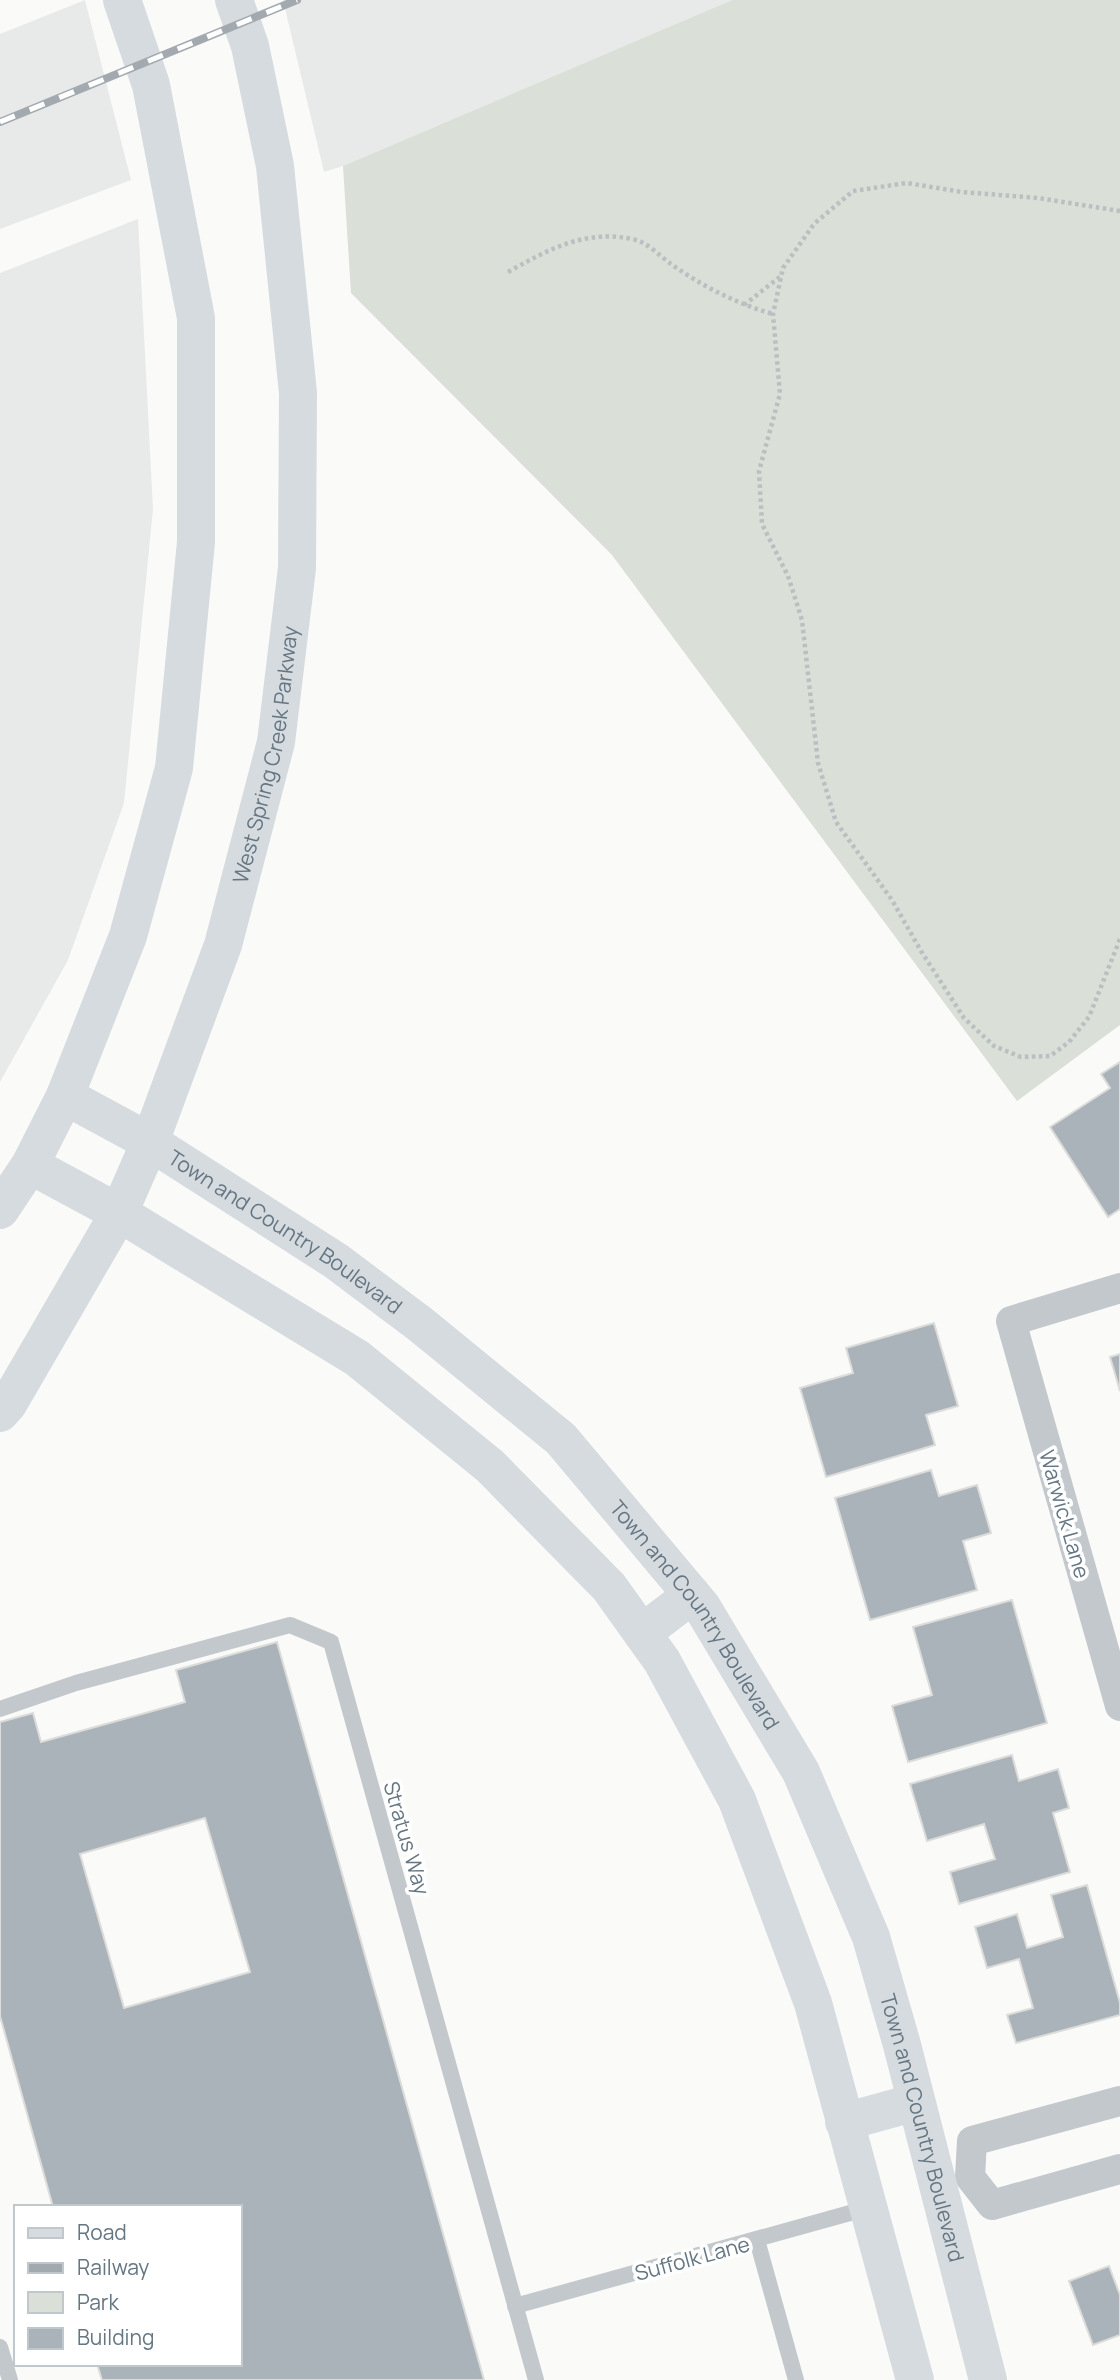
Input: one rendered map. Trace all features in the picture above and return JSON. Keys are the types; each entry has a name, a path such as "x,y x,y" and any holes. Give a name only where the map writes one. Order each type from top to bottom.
{"main road":[{"path":"0,1210 30,1165 65,1096 128,936 174,768 196,542 196,318 151,85 122,0"},
{"name":"West Spring Creek Parkway","path":"0,1413 8,1404 119,1213 150,1142 223,945 276,741 297,568 298,393 275,166 250,46 234,0"},
{"name":"Town and Country Boulevard","path":"65,1096 150,1142 336,1261 420,1324 561,1439 702,1607 801,1772 871,1937 916,2102 954,2182 988,2380"},
{"path":"30,1165 119,1213 357,1358 490,1466 608,1587 663,1661 737,1800 813,2003 915,2380"},
{"path":"642,1633 692,1595"},
{"path":"845,2122 916,2102"}],"street":[{"name":"Warwick Lane","path":"1120,1288 1011,1321 1120,1706"},
{"path":"1120,2101 972,2141 954,2182 992,2205 1120,2169"}],"lane":[{"name":"Stratus Way","path":"0,1709 76,1683 290,1625 331,1642 536,2380"},
{"name":"Suffolk Lane","path":"515,2306 868,2208"},
{"path":"757,2240 796,2380"},
{"path":"0,2347 10,2380"}],"path":[{"path":"1120,211 1038,198 962,192 907,183 853,191 814,224 783,268 773,314 780,394 759,471 762,524 788,576 802,621 817,763 836,822 892,900 964,1018 994,1046 1021,1057 1050,1056 1069,1042 1089,1017 1120,939"},
{"path":"508,272 547,251 589,236 638,240 673,266 743,306 773,314"},
{"path":"743,306 782,275"}],"shaded area":[{"path":"85,0 131,180 0,229 0,34"},
{"path":"283,0 732,0 324,172"},
{"path":"138,219 153,509 124,803 68,960 0,1082 0,273"}],"green space":[{"path":"732,0 1120,0 1120,1025 1017,1101 612,555 351,293 343,166"}],"building":[{"path":"1120,1062 1120,1209 1108,1217 1050,1127 1110,1088 1101,1074"},
{"path":"934,1323 958,1406 926,1415 935,1445 826,1477 800,1388 853,1373 846,1348"},
{"path":"1120,1354 1120,1391 1110,1357"},
{"path":"931,1470 939,1496 977,1485 991,1533 963,1541 977,1590 870,1620 835,1498"},
{"path":"1012,1600 1047,1723 908,1762 892,1706 932,1695 913,1627"},
{"path":"277,1642 484,2380 102,2380 98,2366 242,2366 242,2205 52,2205 0,2016 0,1722 33,1713 41,1742 185,1702 176,1670","holes":["205,1818 250,1972 124,2008 80,1854"]},
{"path":"1012,1755 1019,1781 1058,1769 1069,1808 1053,1813 1070,1872 959,1904 950,1872 995,1859 984,1824 927,1841 910,1784"},
{"path":"1087,1885 1120,2003 1120,2015 1016,2043 1007,2015 1033,2008 1019,1959 987,1968 975,1927 1017,1914 1027,1948 1063,1937 1051,1895"},
{"path":"1109,2266 1120,2295 1120,2335 1093,2345 1069,2281"}],"railway":[{"path":"0,122 297,0"}]}
